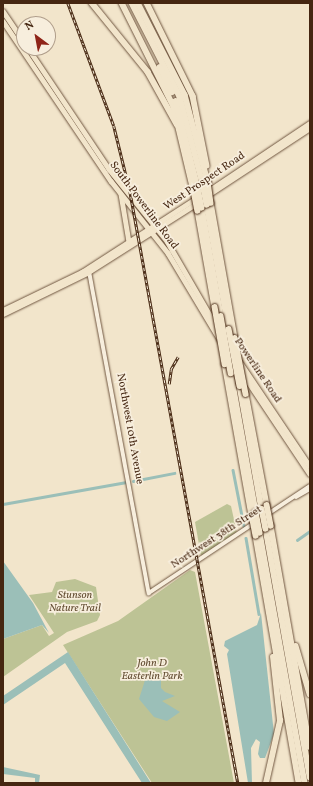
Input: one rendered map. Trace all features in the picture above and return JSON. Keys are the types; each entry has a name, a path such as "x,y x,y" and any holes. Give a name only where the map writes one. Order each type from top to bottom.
{"highway":[{"path":"92,3 151,75 182,133"},
{"path":"117,3 138,34"},
{"path":"122,3 167,90 182,133 196,189"},
{"path":"126,3 176,101 196,189 221,316 254,514"},
{"path":"132,3 180,96 205,183"},
{"path":"138,3 184,95 205,183 246,394 264,507"},
{"path":"147,3 195,103 206,150 205,183"},
{"path":"209,204 229,329 268,528 285,604 310,747"},
{"path":"200,210 225,364 305,783"},
{"path":"268,528 280,614 310,777"},
{"path":"258,535 272,632 299,783"},
{"path":"285,604 310,694"},
{"path":"280,614 294,652"},
{"path":"266,783 274,752 280,716 272,632"},
{"path":"288,690 289,727"},
{"path":"263,783 274,752"}],"main road":[{"path":"3,11 16,30"},
{"name":"South Powerline Road","path":"3,21 77,129 84,135 156,227 192,283"},
{"name":"South Powerline Road","path":"33,56 120,193 152,230 201,311 264,405"},
{"path":"44,81 49,80"},
{"name":"West Prospect Road","path":"3,314 89,270 152,230 310,123"},
{"name":"West Prospect Road","path":"156,227 310,128"},
{"path":"120,193 129,242"},
{"name":"West Prospect Road","path":"3,310 89,270 129,242 152,230"},
{"name":"Powerline Road","path":"192,283 213,321 310,466"},
{"path":"201,311 213,321"},
{"name":"Powerline Road","path":"264,405 310,474"},
{"path":"268,412 278,418"},
{"path":"277,424 285,430"}],"street":[{"name":"Northwest 10th Avenue","path":"89,270 149,593"},
{"name":"Northwest 38th Street","path":"149,593 310,486"},
{"name":"Northwest 38th Street","path":"294,498 310,489"}],"green space":[{"path":"227,504 231,506 237,533 201,556 195,522"},
{"name":"John D Easterlin Park","path":"190,570 195,572 234,783 152,783 63,645 118,621"},
{"name":"Stunson Nature Trail","path":"75,579 96,587 100,615 97,621 67,632 3,677 3,639 42,625 49,636 54,633 29,595 52,592 56,582"}],"water":[{"path":"3,561 33,603 49,633 42,625 3,639"},
{"path":"261,613 274,734 265,758 260,758 258,754 260,742 256,739 251,748 252,783 248,783 227,654 229,650 224,646 225,641 257,625"},
{"path":"68,652 151,783 142,783 65,663 3,705 3,696"},
{"path":"154,676 161,678 161,688 165,692 175,696 162,701 180,712 167,721 154,717 139,699 146,677"},
{"path":"3,767 40,775 39,783 35,783 35,778 3,774"}],"waterway":[{"path":"233,470 244,526"},
{"path":"133,481 174,473"},
{"path":"3,504 126,482"},
{"path":"297,540 310,531"},
{"path":"246,538 259,614"}],"railway":[{"path":"68,3 114,126 130,191 238,783"},
{"path":"169,384 171,369 178,357"}]}
